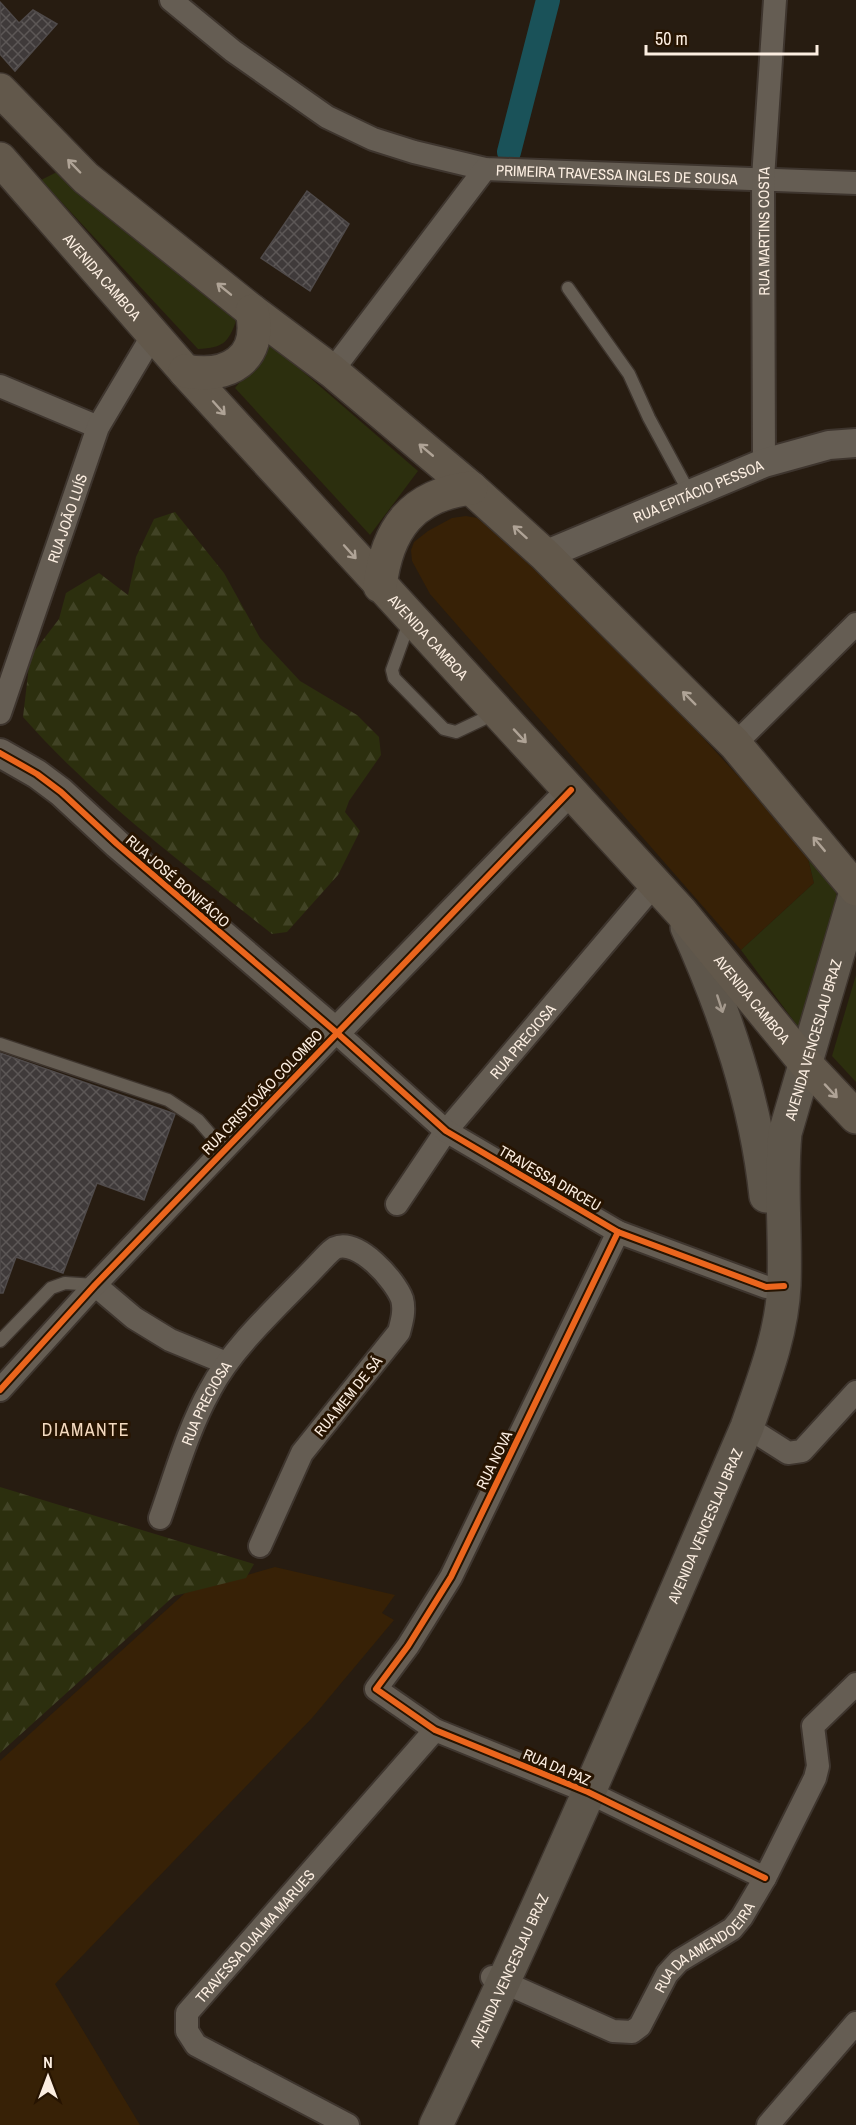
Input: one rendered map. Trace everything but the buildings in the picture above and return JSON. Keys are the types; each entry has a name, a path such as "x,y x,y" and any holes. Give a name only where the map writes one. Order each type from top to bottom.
{"main road":[{"path":"0,90 86,178 252,311 332,371 471,488 545,555 735,744 856,891"},
{"name":"AVENIDA CAMBOA","path":"0,159 185,371 681,912 806,1064 856,1117"},
{"path":"185,371 205,375 222,373 237,364 252,340 252,311"},
{"path":"380,586 386,553 404,519 419,505 437,495 471,488"},
{"name":"AVENIDA VENCESLAU BRAZ","path":"580,1789 730,1424 775,1286 785,1132 856,891"},
{"name":"AVENIDA VENCESLAU BRAZ","path":"436,2125 496,1979 580,1789 747,1427 768,1367 779,1326 761,1157 745,1081 715,989 681,912"},
{"name":"AVENIDA VENCESLAU BRAZ","path":"417,2125 496,1979"}],"street":[{"name":"PRIMEIRA TRAVESSA INGLES DE SOUSA","path":"171,0 233,51 327,117 393,145 485,169 856,183"},
{"name":"RUA MARTINS COSTA","path":"764,463 763,178 775,0"},
{"name":"PRIMEIRA TRAVESSA INGLES DE SOUSA","path":"332,371 485,169"},
{"name":"RUA JOÃO LUÍS","path":"0,713 99,427 154,333"},
{"path":"0,386 99,427"},
{"name":"RUA EPITÁCIO PESSOA","path":"545,555 764,463 829,446 856,443"},
{"path":"735,744 856,624"},
{"name":"RUA JOSÉ BONIFÁCIO","path":"0,753 37,774 61,792 117,844 336,1032"},
{"name":"RUA CRISTÓVÃO COLOMBO","path":"0,1390 95,1285 571,790"},
{"name":"RUA PRECIOSA","path":"397,1204 446,1131 655,884"},
{"name":"TRAVESSA DIRCEU","path":"336,1032 446,1131 618,1232 775,1286"},
{"name":"RUA NOVA","path":"376,1689 408,1646 451,1576 618,1232"},
{"name":"RUA PRECIOSA","path":"160,1518 201,1410 226,1363 335,1248 349,1246 364,1253"},
{"name":"RUA MEM DE SÁ","path":"260,1546 291,1471 302,1453 399,1332 404,1316 402,1300 395,1285 364,1253"},
{"path":"95,1285 134,1318 170,1340 226,1363"},
{"path":"747,1427 788,1453 802,1451 856,1392"},
{"name":"RUA DA AMENDOEIRA","path":"496,1979 613,2031 632,2032 640,2026 667,1974 679,1961 732,1929 742,1917 765,1878 815,1778 818,1766 812,1732 819,1718 856,1684"},
{"name":"RUA DA PAZ","path":"376,1689 435,1730 580,1789 765,1878"},
{"name":"TRAVESSA DJALMA MARUES","path":"348,2125 196,2045 187,2031 187,2013 435,1730"},
{"path":"768,2125 856,2023"}],"lane":[{"path":"568,288 629,374 649,418 690,494"},
{"path":"411,619 392,670 393,678 444,729 456,732 498,712"},
{"path":"0,1044 168,1100 198,1120 224,1150"},
{"path":"0,1341 51,1288 76,1282 95,1285"}],"shaded area":[{"path":"466,516 477,518 488,526 638,667 806,850 814,883 741,950 430,594 412,561 411,550 414,542 428,531 452,518"},
{"path":"275,1567 395,1595 382,1613 394,1620 312,1718 55,1984 140,2125 0,2125 0,1761 185,1593"}],"green space":[{"path":"63,169 237,318 231,333 224,342 214,347 198,349 41,180"},
{"path":"271,344 418,471 370,535 235,388"},
{"path":"175,512 224,573 260,638 300,681 357,715 379,737 381,755 349,801 345,812 360,831 338,875 287,932 272,934 142,831 80,776 23,717 30,657 59,619 66,593 99,573 128,595 136,557 154,519"},
{"path":"806,850 834,883 838,903 802,1032 741,950 814,883"},
{"path":"856,975 856,1082 832,1056"},
{"path":"0,1487 254,1564 246,1578 174,1596 0,1753"}],"waterway":[{"path":"509,152 548,0"}],"cycle path":[{"path":"0,753 37,774 61,792 117,844 336,1032 446,1131 618,1232 766,1287 784,1286"},
{"path":"0,1390 95,1285 571,790"},
{"path":"618,1232 451,1577 408,1646 376,1689 435,1730 588,1792 765,1878"}],"district":[{"name":"DIAMANTE","path":"86,1429"}]}
